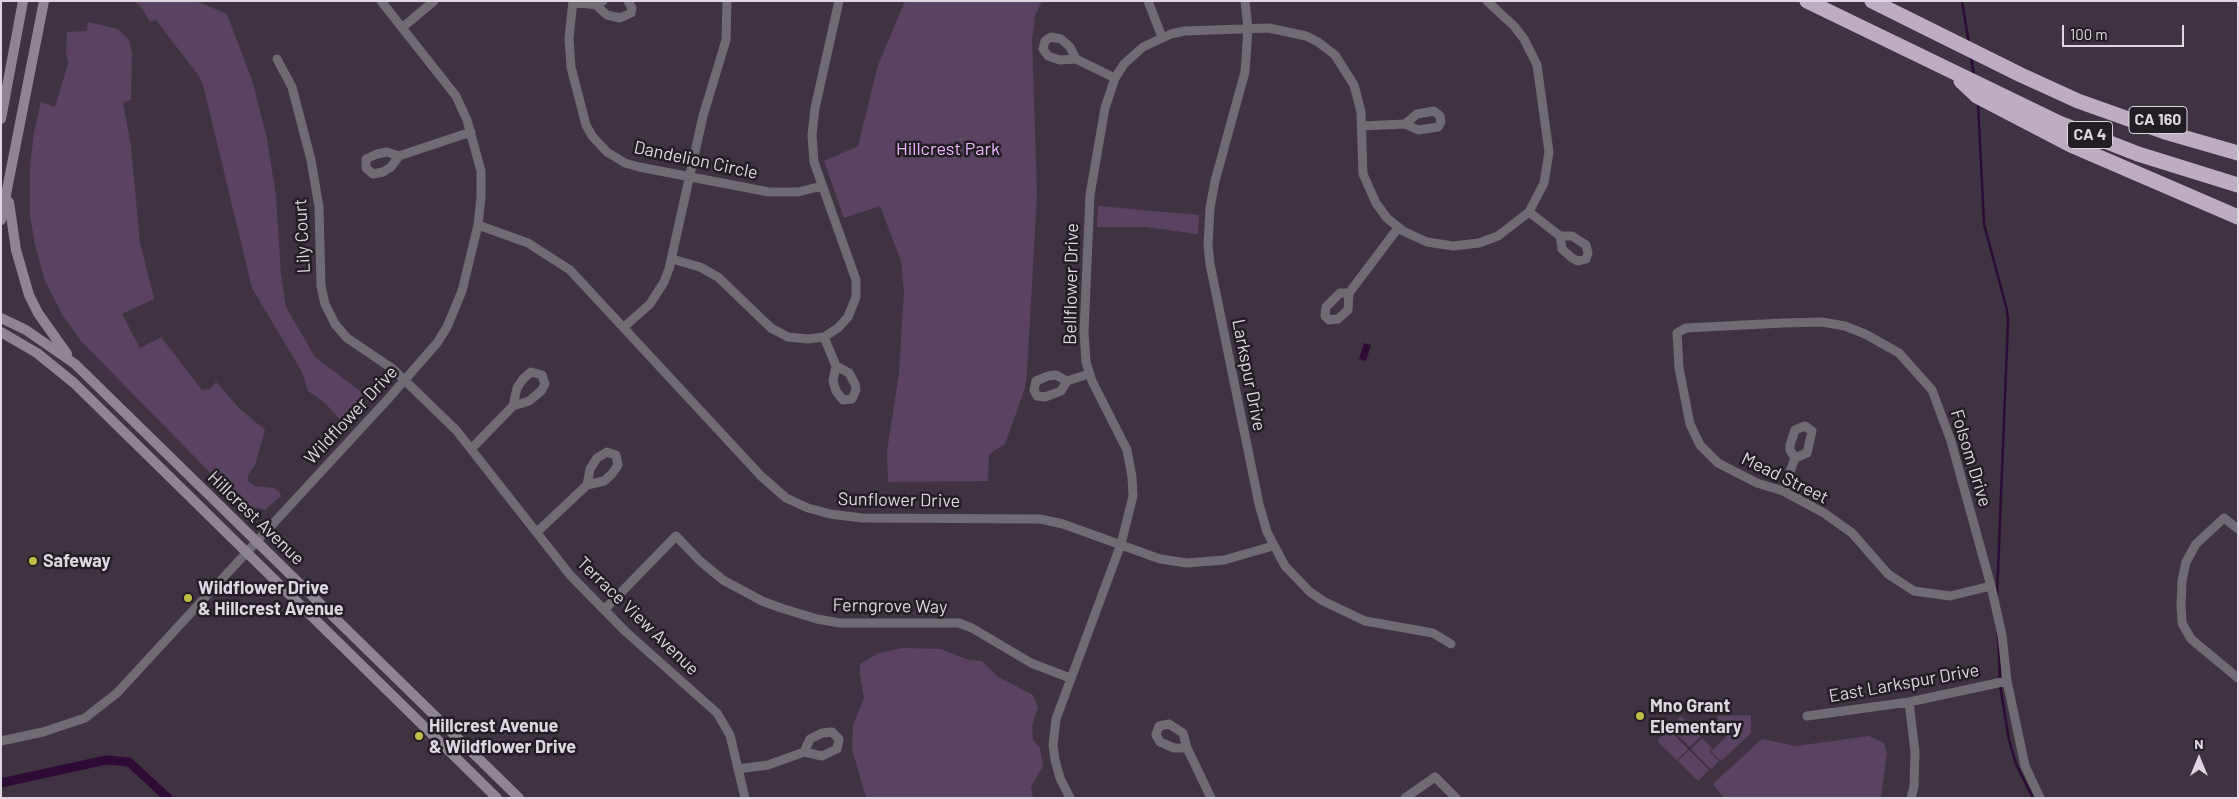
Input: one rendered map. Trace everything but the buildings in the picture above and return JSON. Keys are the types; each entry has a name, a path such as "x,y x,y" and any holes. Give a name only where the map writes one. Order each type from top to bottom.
{"highway":[{"name":"CA 4","path":"1807,1 2059,123 2138,154 2238,185"},
{"name":"CA 4","path":"1872,1 2021,75 2078,101 2165,132 2238,153"},
{"path":"1949,69 1977,96 2039,129 2104,160 2238,217"},
{"name":"CA 160","path":"2078,101 2114,106 2238,142"}],"main road":[{"path":"1,119 24,1"},
{"path":"1,220 8,193 14,145 44,1"},
{"path":"8,193 16,250 30,295 43,320 75,364"},
{"name":"Hillcrest Avenue","path":"1,318 26,330 75,364 519,798"},
{"name":"Hillcrest Avenue","path":"1,332 37,353 74,383 497,798"},
{"path":"452,754 466,755 503,781"}],"street":[{"name":"Wildflower Drive","path":"1,741 43,732 85,718 117,693 247,554 405,380 447,326 464,285 478,225 481,171 471,132 456,96 381,1"},
{"path":"403,27 434,1"},
{"path":"573,2 599,3 607,15 620,18 632,13 632,6 628,1"},
{"path":"624,327 656,295 672,259 703,116 726,40 727,1"},
{"path":"672,259 700,267 718,277 765,322 783,336 798,339 824,337 838,328 848,317 854,305 857,286 814,162 812,129 839,1"},
{"path":"1148,1 1162,37"},
{"name":"Larkspur Drive","path":"1245,1 1248,28 1243,87 1215,181 1210,208 1209,254 1259,504 1273,546 1285,566 1310,592 1331,606 1365,621 1429,632 1451,644"},
{"path":"1349,292 1398,228 1427,242 1453,246 1470,245 1498,236 1529,212 1544,183 1549,152 1541,78 1537,65 1524,39 1506,17 1487,1"},
{"name":"Dandelion Circle","path":"573,2 569,38 570,58 582,113 592,136 607,152 625,163 779,193 822,186"},
{"name":"Bellflower Drive","path":"1070,798 1060,778 1053,745 1056,719 1121,544 1133,496 1131,469 1122,438 1089,374 1085,349 1084,326 1090,195 1105,108 1114,78 1133,56 1162,37 1184,32 1274,28 1295,32 1327,48 1341,63 1354,85 1361,112 1363,174 1376,203 1398,228"},
{"path":"1076,59 1114,78"},
{"name":"Lily Court","path":"277,60 292,87 318,194 321,286 329,313 344,335 387,364 405,380"},
{"path":"1362,126 1405,124"},
{"path":"400,156 471,132"},
{"path":"1529,212 1560,236"},
{"name":"Sunflower Drive","path":"478,225 516,238 560,261 624,327 761,476 786,498 808,508 828,514 862,518 1040,519 1063,524 1160,559 1187,563 1224,560 1273,546"},
{"name":"Folsom Drive","path":"1686,328 1822,322 1845,326 1865,334 1899,353 1932,390 1951,441 1991,586 2002,635 2007,681 2025,766 2040,798"},
{"name":"Mead Street","path":"1686,328 1677,333 1680,368 1690,424 1700,446 1718,463 1757,483 1783,491 1824,514 1852,533 1888,574 1914,591 1950,596 1991,586"},
{"path":"824,337 836,366"},
{"path":"1067,381 1089,374"},
{"name":"Terrace View Avenue","path":"405,380 472,448 569,574 604,610 717,714 730,735 745,798"},
{"path":"472,448 512,406"},
{"path":"1783,491 1795,458"},
{"path":"537,532 587,485"},
{"path":"2238,529 2224,518 2196,544 2186,562 2182,581 2181,605 2182,623 2191,639 2238,678"},
{"name":"Ferngrove Way","path":"604,610 676,536 697,558 723,580 762,601 781,608 817,619 840,623 959,624 972,628 1031,663 1070,678"},
{"name":"East Larkspur Drive","path":"1807,716 1909,702 2007,681"},
{"path":"1909,702 1915,752 1914,787 1911,798"},
{"path":"1187,748 1211,798"},
{"path":"738,769 768,764 804,752"},
{"path":"1405,798 1435,777 1456,798"}],"green space":[{"path":"134,1 196,1 227,14 252,80 267,139 276,196 281,275 286,307 315,357 368,397 345,425 325,403 308,391 302,372 252,288 204,89 199,76 156,20 150,22 142,8"},
{"name":"Hillcrest Park","path":"905,1 1042,1 1035,15 1032,40 1037,194 1027,372 1025,388 1005,444 989,454 988,481 888,482 887,451 899,373 904,291 901,261 880,206 844,218 824,161 858,146 878,65"},
{"path":"88,22 118,29 129,40 132,53 131,100 123,102 131,147 140,243 154,299 122,314 140,348 161,337 202,390 210,389 216,382 240,409 265,430 255,465 248,475 248,481 254,486 274,488 280,493 281,496 265,510 242,504 237,500 82,342 63,316 45,281 35,245 30,215 30,167 34,132 41,102 55,107 68,64 66,50 67,32 87,31"},
{"path":"1098,206 1199,215 1198,234 1145,227 1097,227"},
{"path":"902,648 941,649 969,660 982,661 998,677 1033,695 1038,707 1032,726 1033,740 1040,748 1043,766 1031,787 1033,798 866,798 852,749 853,725 864,698 860,664 879,653"},
{"path":"1751,715 1751,733 1721,761 1711,751 1727,736 1717,726 1718,716"},
{"path":"1681,716 1701,736 1690,747 1670,728"},
{"path":"1668,729 1688,749 1677,760 1657,741"},
{"path":"1869,736 1884,743 1887,753 1881,798 1724,798 1713,784 1762,739 1796,746"},
{"path":"1702,738 1712,748 1709,751 1719,761 1711,769 1691,749"},
{"path":"1689,750 1709,770 1698,781 1678,761"}],"shaded area":[{"path":"1364,343 1371,345 1366,361 1359,359"}],"waterway":[{"path":"1962,1 1969,44"},
{"path":"1971,57 1974,76"},
{"path":"1978,103 1984,224 2007,310 2008,321 1997,595"},
{"path":"1998,633 2000,680"},
{"path":"2000,685 2009,740 2016,764 2033,798"},
{"path":"1,783 106,760 129,762 168,798"}],"place":[{"name":"Safeway","path":"33,561"},
{"name":"Wildflower Drive & Hillcrest Avenue","path":"188,598"},
{"name":"Mno Grant Elementary","path":"1640,716"},
{"name":"Hillcrest Avenue & Wildflower Drive","path":"419,736"}]}
